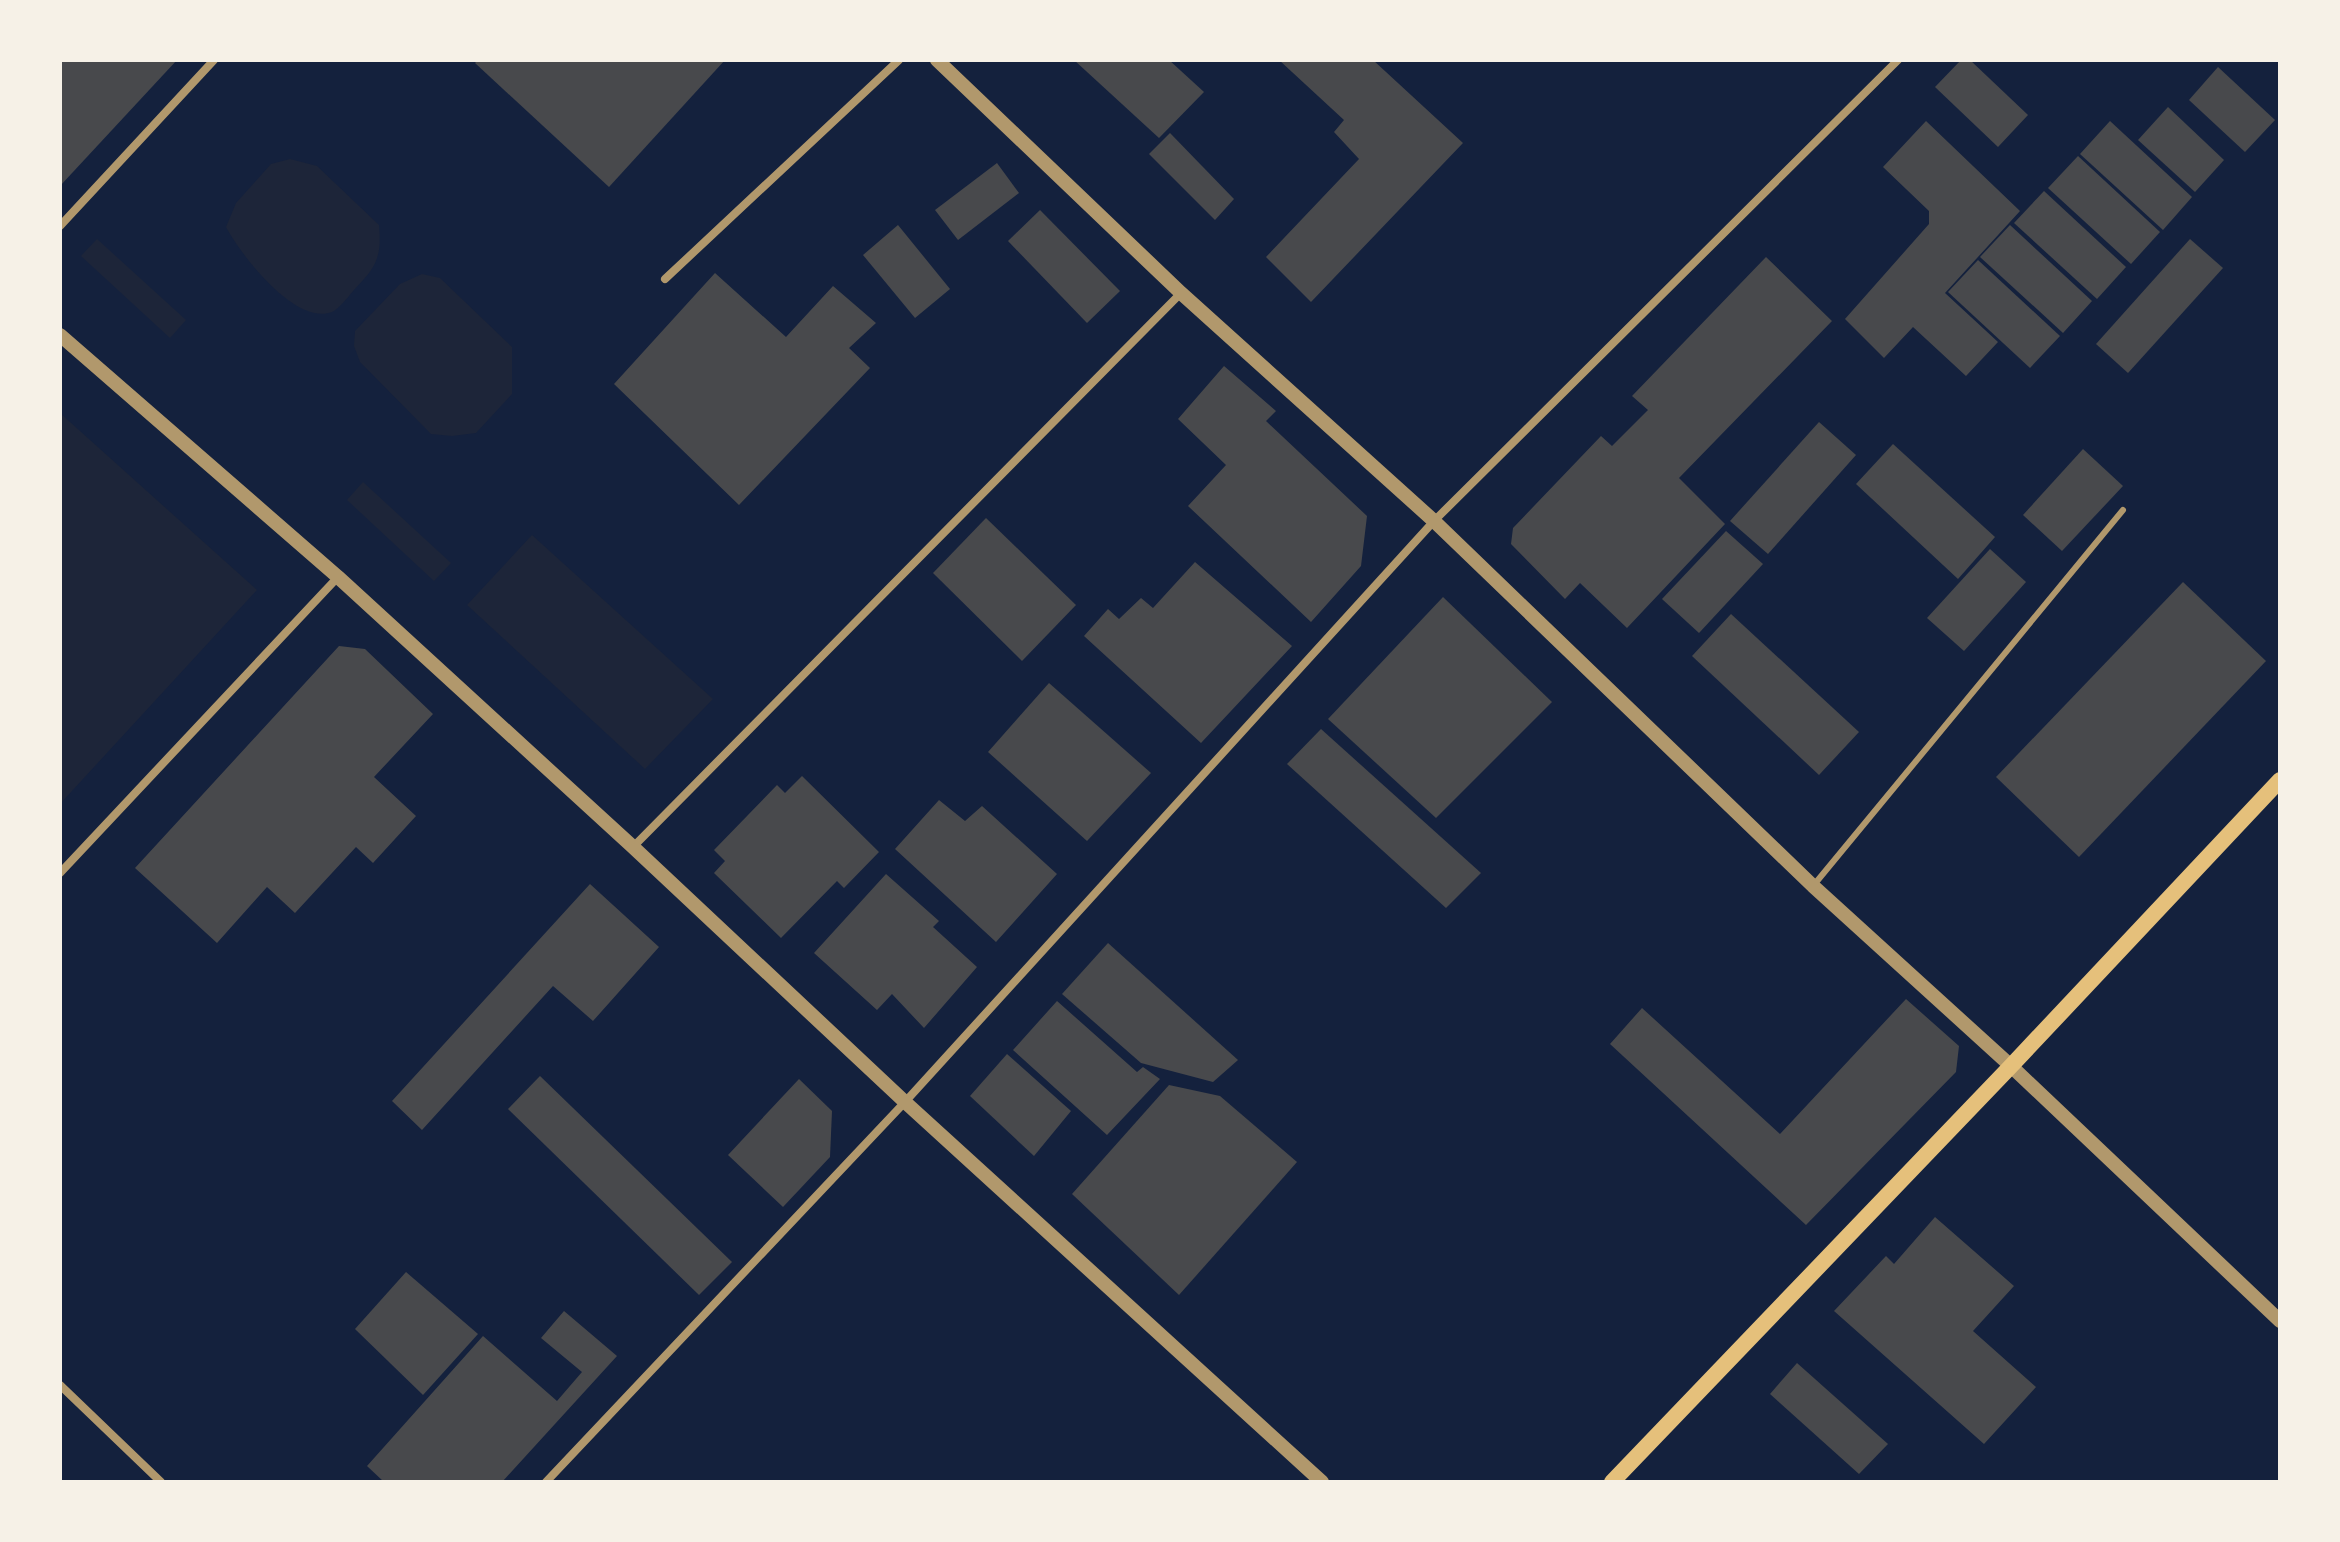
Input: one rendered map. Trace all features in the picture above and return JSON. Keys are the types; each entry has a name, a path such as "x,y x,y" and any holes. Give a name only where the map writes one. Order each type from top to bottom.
{"main road":[{"path":"1612,1482 2280,780"}],"street":[{"path":"60,226 214,60"},
{"path":"665,279 899,60"},
{"path":"937,60 1181,293 1434,521 1813,886 2011,1066 2280,1321"},
{"path":"546,1482 905,1102 1434,521 1898,60"},
{"path":"633,847 1181,293"},
{"path":"60,335 338,577 905,1102 1322,1482"},
{"path":"60,873 338,577"},
{"path":"60,1385 161,1482"}],"lane":[{"path":"1813,886 2123,510"}],"shaded area":[{"path":"290,159 317,166 379,225 376,261 368,275 332,312 317,314 286,299 256,270 226,227 236,203 271,164"},
{"path":"97,239 186,320 170,338 81,256"},
{"path":"422,274 440,278 512,347 512,394 476,433 452,436 431,434 360,362 354,346 355,331 400,284"},
{"path":"60,413 257,590 60,804"},
{"path":"363,482 451,563 434,581 347,500"},
{"path":"532,535 713,699 645,769 467,605"}],"building":[{"path":"60,60 177,60 60,186"},
{"path":"478,60 725,60 609,187 475,63"},
{"path":"1074,60 1169,60 1204,92 1159,138"},
{"path":"1279,60 1373,60 1463,143 1311,302 1266,257 1359,159 1334,132 1344,120"},
{"path":"1961,60 1970,60 2028,115 1998,147 1935,87"},
{"path":"2218,67 2275,120 2245,152 2189,100"},
{"path":"2168,107 2224,160 2195,192 2138,140"},
{"path":"1926,121 2020,211 1945,293 1998,342 1966,376 1913,327 1884,358 1845,319 1929,224 1929,211 1883,167"},
{"path":"2110,121 2192,197 2163,230 2080,154"},
{"path":"1170,133 1234,199 1215,220 1149,154"},
{"path":"2078,156 2160,232 2131,264 2048,188"},
{"path":"997,163 1019,193 958,240 935,210"},
{"path":"2044,191 2126,267 2097,299 2014,223"},
{"path":"1040,210 1120,291 1087,323 1008,241"},
{"path":"898,225 950,289 915,318 863,255"},
{"path":"2010,225 2092,301 2063,333 1980,257"},
{"path":"2190,239 2223,268 2128,373 2096,344"},
{"path":"1766,257 1832,321 1679,478 1725,524 1627,628 1580,583 1565,599 1511,544 1513,528 1601,436 1612,446 1648,410 1632,396"},
{"path":"1978,260 2060,336 2030,368 1948,292"},
{"path":"715,273 786,337 833,286 876,323 849,348 870,368 739,505 614,384"},
{"path":"1224,366 1276,411 1266,421 1367,516 1361,566 1311,622 1188,506 1226,465 1178,419"},
{"path":"1819,422 1856,455 1768,554 1730,521"},
{"path":"1893,444 1995,537 1958,579 1856,484"},
{"path":"2083,449 2123,486 2062,551 2023,515"},
{"path":"986,518 1076,605 1022,661 933,573"},
{"path":"1726,531 1763,564 1699,633 1662,599"},
{"path":"1990,549 2026,582 1964,651 1927,618"},
{"path":"1195,562 1292,646 1201,743 1084,636 1108,609 1119,619 1141,598 1153,608"},
{"path":"2183,582 2266,661 2079,857 1996,777"},
{"path":"1443,597 1552,702 1436,818 1328,719"},
{"path":"1731,614 1859,732 1819,775 1692,656"},
{"path":"339,646 365,649 433,714 374,777 416,816 373,863 356,847 295,913 267,887 217,943 135,868"},
{"path":"1049,683 1151,773 1087,841 988,752"},
{"path":"1321,729 1481,873 1446,908 1287,764"},
{"path":"802,776 879,852 844,888 837,881 781,938 714,873 725,861 714,850 777,785 785,793"},
{"path":"939,800 965,821 982,806 1057,874 996,942 895,849"},
{"path":"886,874 939,921 933,927 977,967 924,1028 892,994 877,1010 814,953"},
{"path":"590,884 659,947 593,1021 553,986 422,1130 392,1101"},
{"path":"1108,943 1238,1060 1213,1082 1141,1063 1062,994"},
{"path":"1906,999 1959,1046 1956,1072 1806,1225 1610,1044 1642,1008 1780,1134"},
{"path":"1057,1001 1137,1072 1143,1067 1160,1079 1107,1135 1013,1050"},
{"path":"1007,1054 1071,1111 1034,1156 970,1096"},
{"path":"540,1076 732,1262 699,1295 508,1109"},
{"path":"799,1079 832,1111 830,1157 783,1207 728,1155"},
{"path":"1169,1085 1220,1096 1297,1162 1179,1295 1072,1194"},
{"path":"1935,1217 2014,1286 1973,1331 2036,1387 1984,1444 1834,1311 1886,1256 1894,1264"},
{"path":"406,1272 478,1334 423,1395 355,1329"},
{"path":"564,1311 617,1356 502,1482 384,1482 367,1466 483,1336 557,1401 582,1372 541,1338"},
{"path":"1797,1363 1888,1444 1859,1474 1770,1394"}]}
